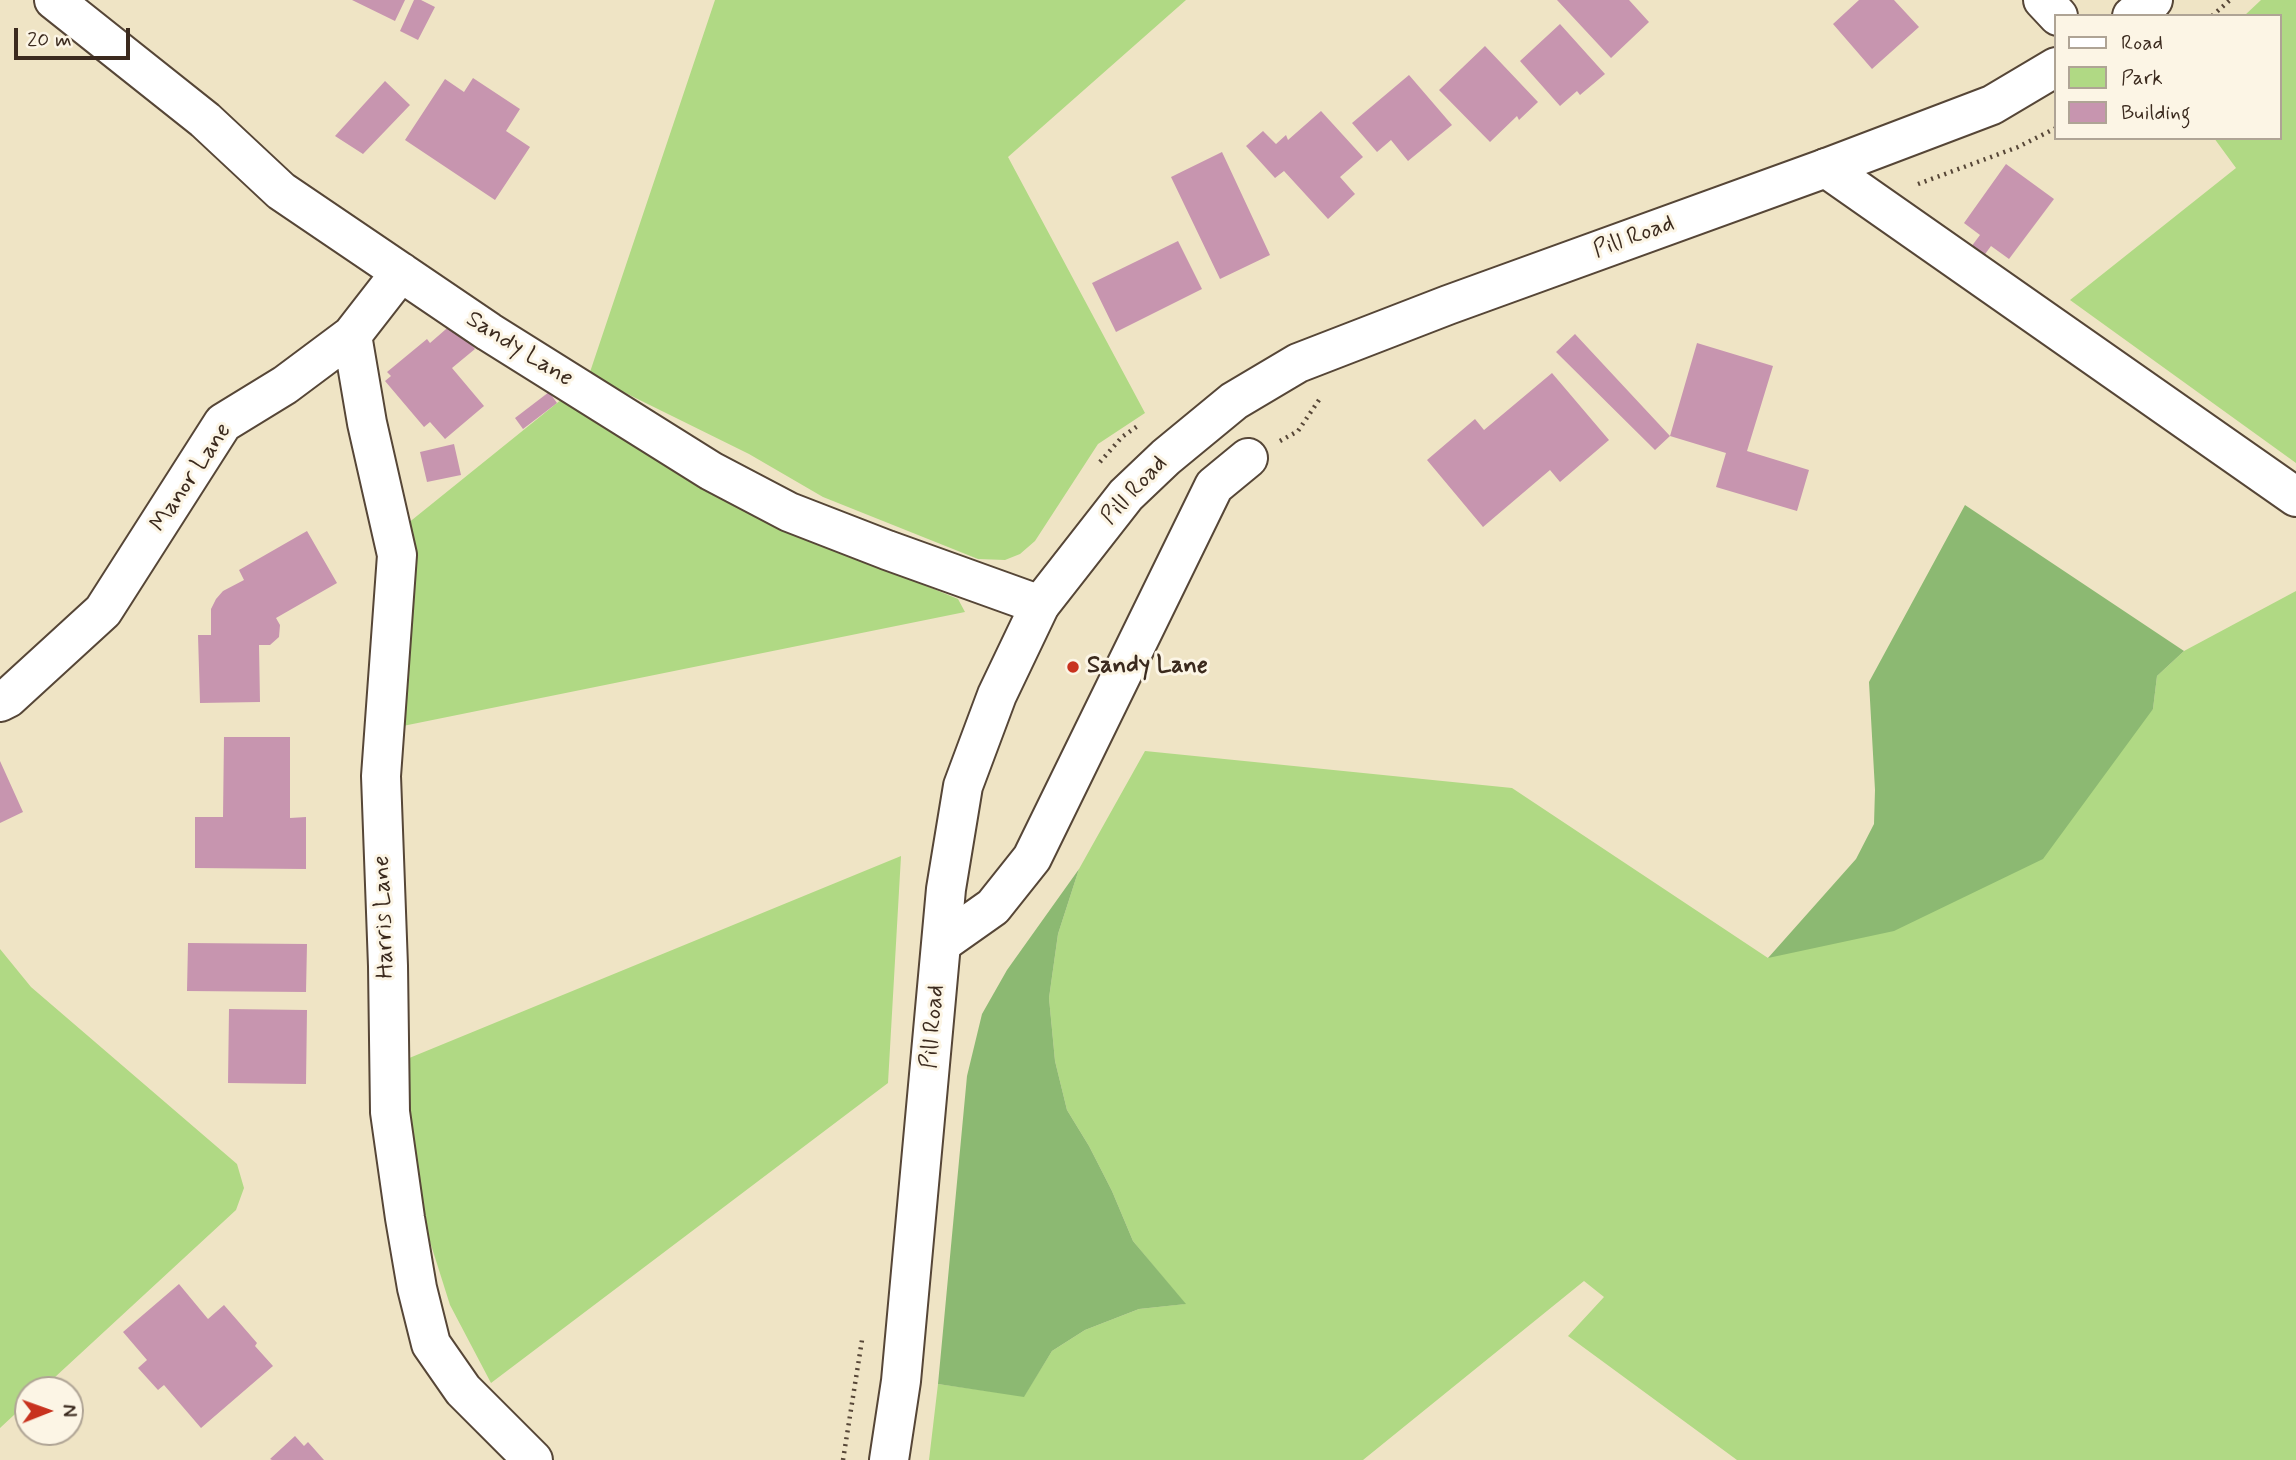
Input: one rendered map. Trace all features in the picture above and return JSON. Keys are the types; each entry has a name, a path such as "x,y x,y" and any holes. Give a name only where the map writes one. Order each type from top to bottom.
{"street":[{"name":"Sandy Lane","path":"54,0 205,120 281,191 489,332 711,471 778,506 887,550 1040,605"},
{"path":"2043,0 2056,14"},
{"path":"2135,14 2153,0"},
{"name":"Pill Road","path":"889,1460 901,1381 946,889 963,786 997,695 1040,605 1126,495 1166,457 1234,401 1298,363 1448,305 1826,169 1992,105 2054,68"},
{"path":"1826,169 2296,497"},
{"name":"Manor Lane","path":"0,702 8,698 103,611 223,423 285,385 352,335 401,272"},
{"name":"Harris Lane","path":"352,335 397,555 381,776 390,1112 405,1217 417,1288 431,1344 463,1390 533,1460"},
{"path":"942,943 993,907 1032,858 1214,486 1248,458"}],"path":[{"path":"2214,14 2230,0"},
{"path":"1873,200 2018,147 2054,129"},
{"path":"1248,458 1298,431 1322,396"},
{"path":"1094,468 1122,437 1141,424"},
{"path":"843,1460 863,1337"}],"green space":[{"path":"715,0 1186,0 1008,157 1145,413 1098,444 1035,541 1020,554 1005,560 978,559 823,497 749,454 589,375"},
{"path":"2261,0 2296,0 2296,463 2070,300 2236,168 2215,140 2282,140 2282,14 2246,14"},
{"path":"562,399 793,531 958,599 965,612 393,728 402,528"},
{"path":"1965,505 2184,651 2157,676 2153,709 2043,859 1894,931 1768,958 1856,859 1874,824 1875,790 1869,682"},
{"path":"2296,591 2296,1460 1737,1460 1568,1336 1604,1297 1584,1281 1363,1460 929,1460 938,1384 1024,1396 1052,1351 1085,1330 1139,1309 1185,1304 1133,1241 1112,1191 1067,1110 1055,1061 1049,998 1058,934 1079,869 1145,751 1512,788 1768,958 2153,709 2157,676 2184,651"},
{"path":"901,856 888,1083 491,1383 450,1305 420,1210 402,1061"},
{"path":"1079,869 1058,934 1049,998 1055,1061 1067,1110 1112,1191 1133,1241 1186,1304 1139,1309 1085,1330 1052,1351 1024,1397 938,1384 967,1076 982,1014 1007,970"},
{"path":"0,949 31,987 237,1164 244,1188 236,1210 56,1376 14,1376 14,1415 0,1428"}],"building":[{"path":"352,0 405,0 395,21"},
{"path":"414,0 421,0 435,7 418,40 400,31"},
{"path":"1557,0 1629,0 1649,22 1611,58"},
{"path":"1859,0 1894,0 1919,27 1872,69 1833,24"},
{"path":"1560,24 1605,74 1580,95 1577,91 1560,106 1520,61"},
{"path":"1485,46 1538,102 1519,120 1517,116 1490,142 1439,90"},
{"path":"1409,75 1452,125 1408,161 1391,140 1377,152 1352,123"},
{"path":"473,78 520,109 506,131 530,147 495,200 405,140 445,79 464,92"},
{"path":"385,81 410,105 363,154 335,136"},
{"path":"1321,111 1363,157 1340,177 1355,194 1328,219 1284,171 1275,178 1246,146 1263,131 1276,144 1286,135 1288,140"},
{"path":"1222,152 1270,255 1220,279 1171,177"},
{"path":"2006,164 2054,199 2009,259 1991,246 1980,261 1968,251 1980,235 1964,223"},
{"path":"1178,241 1202,289 1116,332 1092,283"},
{"path":"453,323 475,349 452,368 484,406 445,439 430,422 424,427 385,381 391,376 387,372 427,339 430,343"},
{"path":"1575,334 1670,436 1655,450 1556,352"},
{"path":"1697,343 1773,366 1747,451 1809,470 1797,511 1716,487 1726,453 1670,436"},
{"path":"1552,373 1609,440 1560,482 1550,470 1483,527 1427,460 1475,419 1484,430"},
{"path":"549,392 557,403 523,429 515,418"},
{"path":"454,444 461,475 427,482 420,452"},
{"path":"307,531 337,583 276,618 280,625 279,637 270,645 259,645 260,702 200,703 198,635 211,635 211,609 216,599 223,591 244,580 239,570"},
{"path":"224,737 290,737 290,818 306,817 306,869 195,868 195,817 223,817"},
{"path":"0,761 23,812 0,823"},
{"path":"188,943 307,944 306,992 187,991"},
{"path":"229,1009 307,1010 306,1084 228,1083"},
{"path":"179,1284 208,1319 224,1305 273,1366 201,1428 164,1385 158,1390 138,1368 147,1360 123,1332"},
{"path":"295,1436 304,1446 308,1442 324,1460 270,1459"}],"place":[{"name":"Sandy Lane","path":"1073,667"}]}
